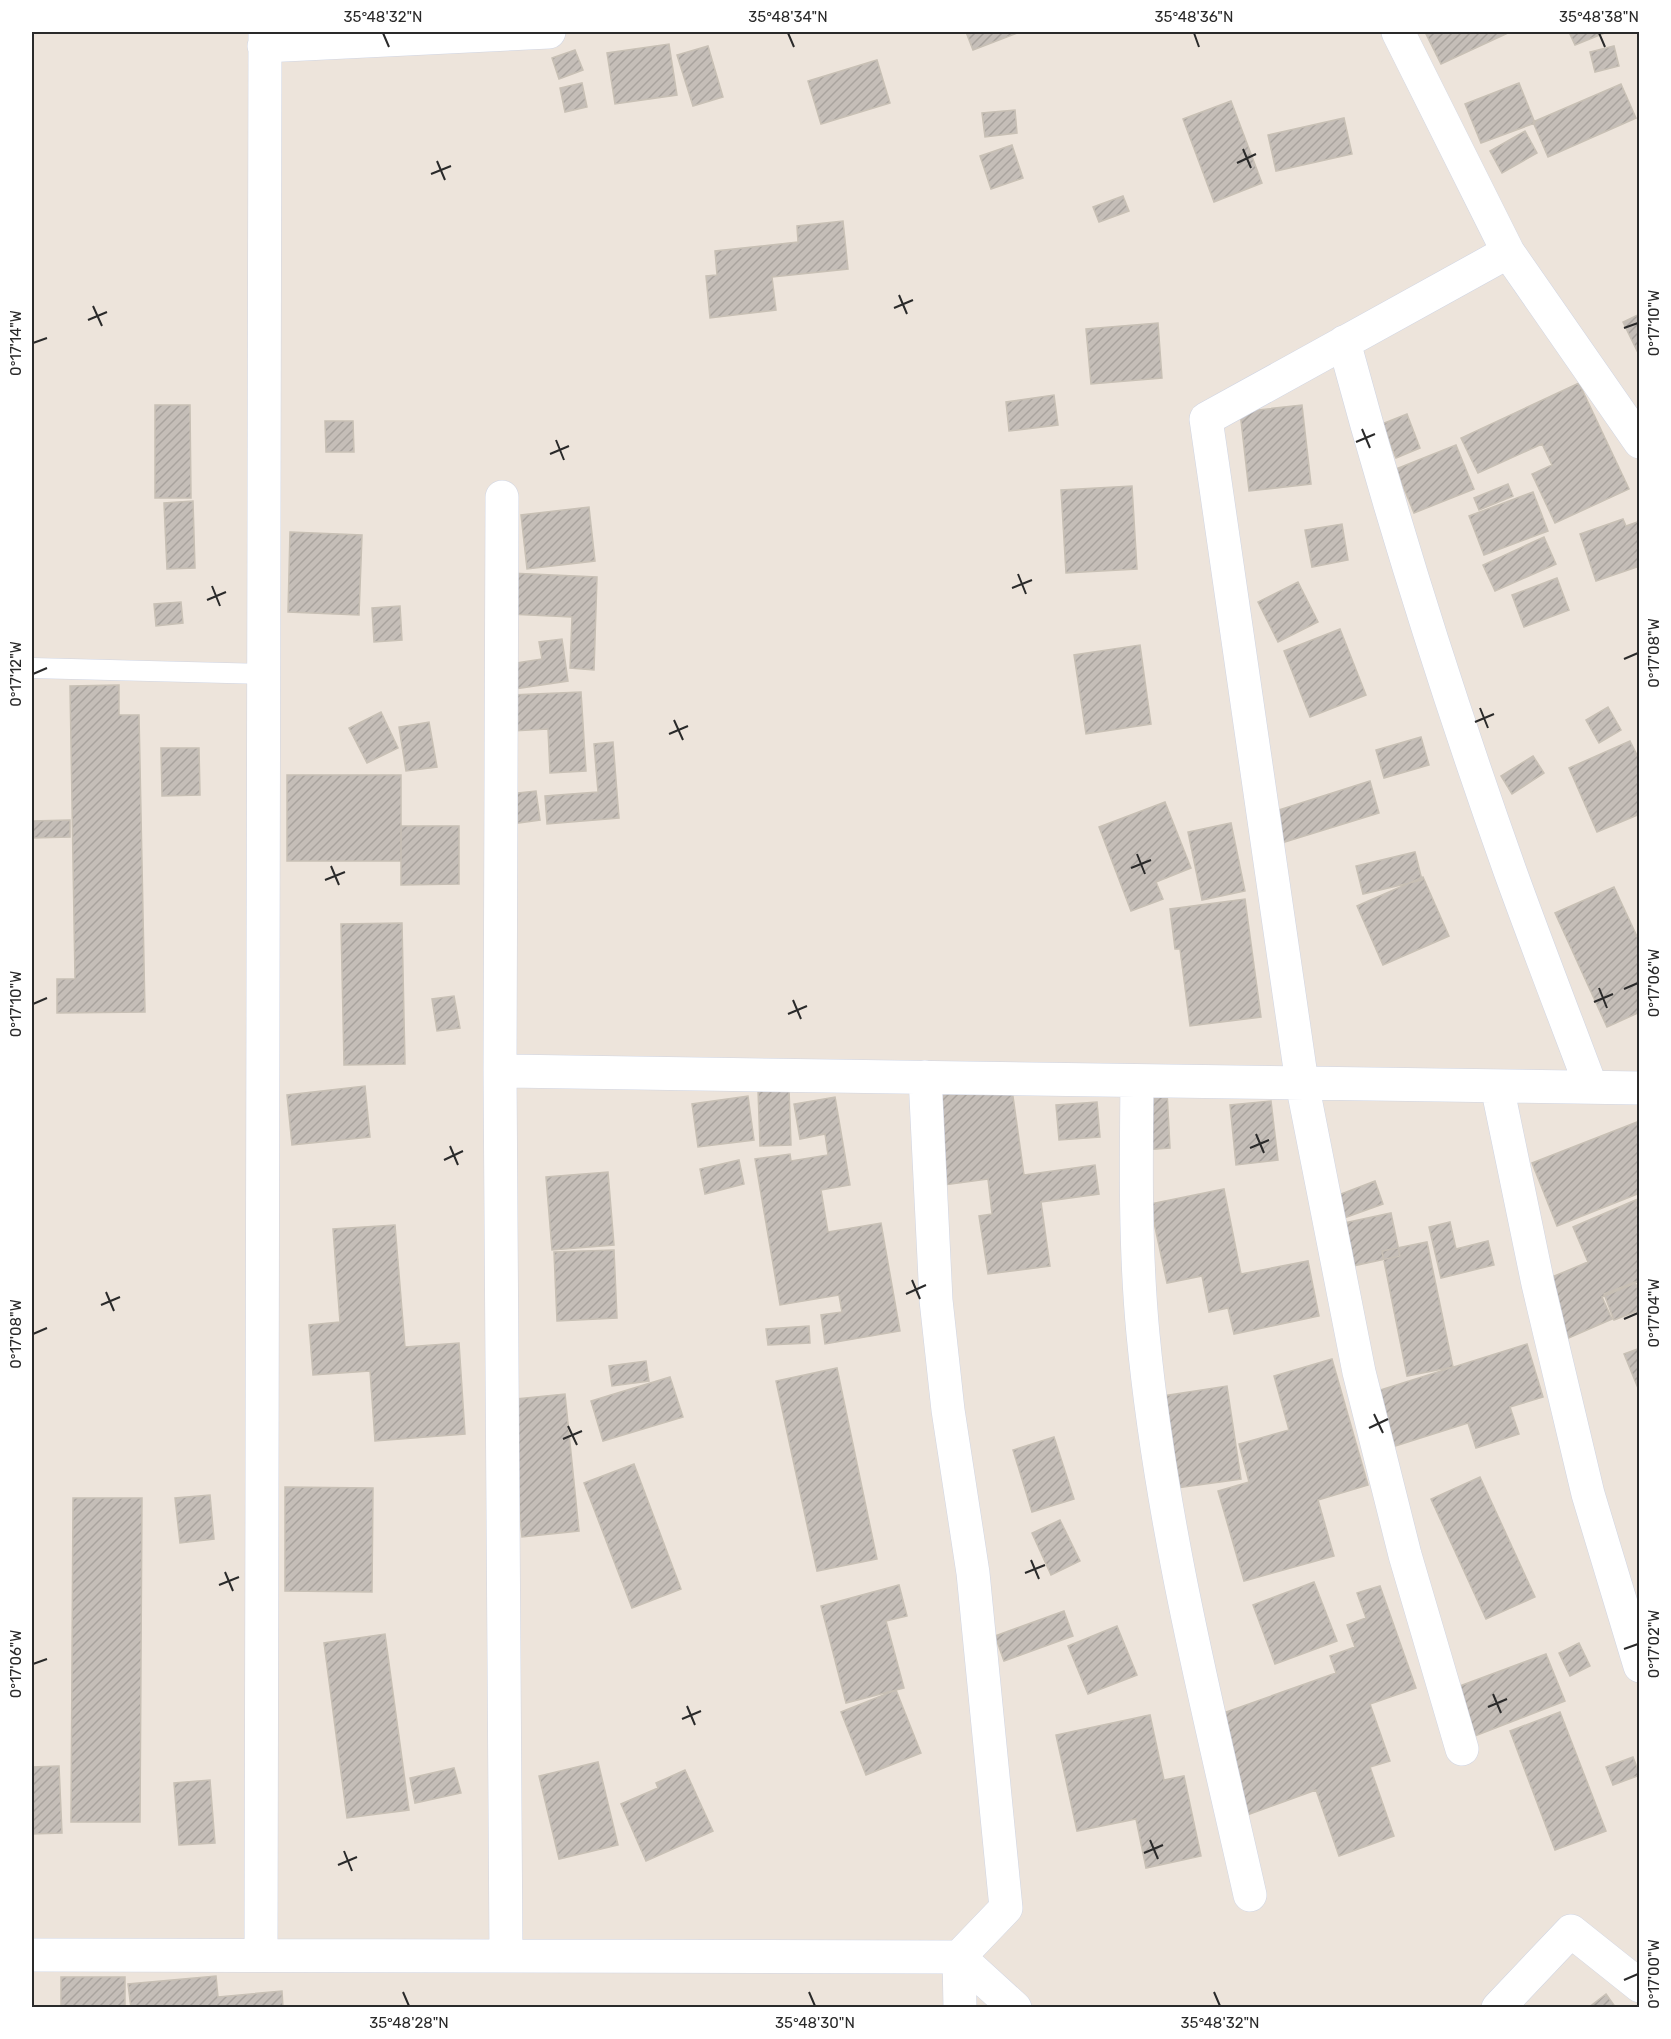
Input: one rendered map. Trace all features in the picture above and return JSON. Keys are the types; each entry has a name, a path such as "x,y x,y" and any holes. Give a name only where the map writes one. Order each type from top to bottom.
{"street":[{"path":"261,1955 264,39 549,32"},
{"path":"1398,32 1508,252 1640,442"},
{"path":"1462,1749 1405,1555 1359,1372 1302,1083 1206,419 1508,252"},
{"path":"1344,342 1379,474 1446,683 1510,871 1592,1087"},
{"path":"502,497 500,1071 506,1955"},
{"path":"500,1071 1640,1088"},
{"path":"925,1077 936,1300 948,1410 973,1573 1006,1908 959,1957 963,2004"},
{"path":"1137,1080 1136,1186 1143,1333 1162,1483 1193,1643 1250,1895"},
{"path":"1497,1086 1538,1284 1588,1494 1640,1666"},
{"path":"1498,2007 1571,1931 1640,1986"},
{"path":"32,1955 959,1957 1015,2007"}],"lane":[{"path":"32,668 263,674"}],"building":[{"path":"966,32 1020,32 973,50"},
{"path":"1425,32 1510,32 1441,64"},
{"path":"1569,32 1607,32 1575,45"},
{"path":"669,44 677,95 615,104 607,53"},
{"path":"708,46 723,97 693,106 677,55"},
{"path":"1614,46 1619,66 1595,72 1590,52"},
{"path":"575,50 583,70 559,79 552,58"},
{"path":"877,60 890,103 821,124 808,81"},
{"path":"582,83 587,107 565,112 560,88"},
{"path":"1519,83 1535,123 1481,143 1465,104"},
{"path":"1621,84 1636,118 1548,157 1533,122"},
{"path":"1231,101 1262,183 1214,202 1183,119"},
{"path":"1015,110 1017,133 985,137 982,113"},
{"path":"1344,118 1352,154 1276,171 1268,135"},
{"path":"1525,131 1537,153 1502,173 1490,151"},
{"path":"1012,145 1023,178 991,189 980,156"},
{"path":"1123,196 1129,211 1099,222 1093,207"},
{"path":"843,221 848,269 772,277 776,310 710,318 706,276 717,275 715,251 798,242 797,226"},
{"path":"1640,314 1640,357 1623,322"},
{"path":"1158,323 1162,378 1091,384 1086,329"},
{"path":"1579,383 1629,489 1555,523 1532,474 1552,465 1542,444 1478,473 1461,438"},
{"path":"1054,395 1058,425 1009,431 1006,402"},
{"path":"155,405 190,405 191,498 155,498"},
{"path":"1302,405 1311,484 1249,491 1240,412"},
{"path":"1407,414 1420,448 1396,458 1382,424"},
{"path":"325,421 353,421 354,452 326,452"},
{"path":"1456,445 1474,489 1414,513 1396,469"},
{"path":"1508,484 1513,496 1479,510 1474,498"},
{"path":"1132,486 1137,569 1066,573 1061,490"},
{"path":"1533,492 1548,531 1484,555 1469,516"},
{"path":"193,501 195,568 167,569 164,503"},
{"path":"589,507 595,561 527,569 521,515"},
{"path":"1623,519 1626,526 1640,521 1640,566 1596,581 1580,534"},
{"path":"1342,524 1348,560 1312,567 1305,530"},
{"path":"290,532 362,535 359,615 288,612"},
{"path":"1544,537 1556,564 1495,591 1483,565"},
{"path":"509,573 597,577 594,670 570,668 572,617 507,614"},
{"path":"1557,578 1569,610 1524,627 1512,595"},
{"path":"1298,582 1318,622 1278,642 1258,602"},
{"path":"181,602 183,623 156,626 154,604"},
{"path":"400,606 402,640 374,642 372,608"},
{"path":"1340,629 1366,695 1310,717 1284,651"},
{"path":"562,639 568,681 508,690 504,665 542,659 539,642"},
{"path":"1140,645 1151,724 1086,734 1074,655"},
{"path":"119,685 119,715 139,715 145,1012 57,1013 57,979 75,979 70,686"},
{"path":"581,692 586,771 550,773 548,729 512,731 511,695"},
{"path":"1608,707 1621,730 1599,743 1586,720"},
{"path":"381,712 398,748 367,763 349,728"},
{"path":"429,722 437,767 406,771 399,727"},
{"path":"1421,737 1429,765 1384,778 1376,750"},
{"path":"1630,741 1640,761 1640,814 1597,832 1569,768"},
{"path":"613,742 619,818 547,824 545,796 598,792 594,744"},
{"path":"161,748 199,748 200,795 162,796"},
{"path":"1533,756 1544,773 1512,794 1501,776"},
{"path":"287,775 401,775 401,861 287,861"},
{"path":"1370,781 1379,813 1275,845 1266,814"},
{"path":"536,791 540,820 512,824 508,794"},
{"path":"1165,802 1191,868 1156,882 1163,899 1131,911 1099,827"},
{"path":"70,820 70,837 32,838 32,821"},
{"path":"1231,823 1245,891 1202,900 1188,832"},
{"path":"401,826 459,826 459,884 401,885"},
{"path":"1415,852 1422,880 1363,894 1356,866"},
{"path":"1423,877 1449,936 1383,965 1357,906"},
{"path":"1614,887 1640,943 1640,1012 1607,1027 1555,913"},
{"path":"1245,899 1261,1017 1190,1026 1180,949 1175,949 1170,909"},
{"path":"402,923 405,1064 344,1065 341,924"},
{"path":"454,996 460,1028 437,1031 432,999"},
{"path":"1011,1082 1024,1175 1095,1165 1099,1194 1041,1202 1050,1266 988,1274 979,1216 992,1214 988,1179 944,1185 931,1093"},
{"path":"365,1086 370,1137 292,1145 287,1095"},
{"path":"789,1089 791,1145 760,1146 758,1090"},
{"path":"1167,1091 1170,1148 1143,1150 1140,1092"},
{"path":"748,1096 754,1140 698,1147 692,1104"},
{"path":"835,1097 850,1185 821,1190 828,1232 881,1223 900,1331 825,1344 821,1315 842,1312 839,1295 780,1305 755,1159 790,1154 791,1161 828,1155 825,1134 800,1139 794,1104"},
{"path":"1271,1101 1278,1160 1236,1165 1230,1105"},
{"path":"1097,1102 1100,1137 1059,1140 1056,1105"},
{"path":"1637,1122 1640,1129 1640,1193 1557,1226 1532,1163"},
{"path":"739,1160 744,1184 705,1194 700,1169"},
{"path":"608,1172 614,1245 552,1250 546,1177"},
{"path":"1375,1181 1383,1204 1344,1218 1336,1196"},
{"path":"1224,1189 1241,1274 1308,1261 1319,1316 1234,1334 1228,1308 1209,1312 1202,1276 1167,1283 1150,1204"},
{"path":"1638,1199 1640,1281 1602,1297 1612,1319 1564,1340 1540,1282 1588,1262 1573,1227"},
{"path":"1391,1213 1400,1256 1348,1267 1339,1224"},
{"path":"1450,1222 1456,1249 1488,1241 1494,1265 1441,1278 1429,1227"},
{"path":"395,1225 405,1347 459,1343 465,1434 375,1441 370,1371 313,1375 309,1325 340,1322 333,1229"},
{"path":"1427,1242 1453,1367 1407,1376 1382,1251"},
{"path":"614,1250 617,1318 557,1321 554,1252"},
{"path":"1635,1282 1640,1295 1640,1310 1614,1320 1604,1294"},
{"path":"809,1326 810,1343 768,1345 766,1329"},
{"path":"1527,1344 1543,1397 1510,1407 1519,1434 1476,1448 1468,1423 1392,1447 1374,1392"},
{"path":"1640,1348 1640,1393 1624,1354"},
{"path":"1332,1359 1368,1485 1318,1500 1334,1556 1244,1581 1218,1491 1249,1482 1239,1444 1289,1430 1274,1376"},
{"path":"646,1361 649,1381 612,1386 609,1366"},
{"path":"837,1368 877,1559 817,1571 776,1381"},
{"path":"670,1377 683,1417 603,1441 591,1401"},
{"path":"1227,1386 1241,1479 1177,1488 1163,1396"},
{"path":"565,1394 579,1531 522,1537 518,1498 496,1401"},
{"path":"1054,1437 1074,1499 1032,1512 1013,1450"},
{"path":"634,1464 681,1589 632,1608 584,1483"},
{"path":"1480,1477 1535,1597 1486,1619 1431,1499"},
{"path":"285,1487 373,1488 372,1592 285,1591"},
{"path":"210,1495 214,1539 180,1543 175,1498"},
{"path":"73,1498 142,1498 140,1822 71,1822"},
{"path":"1060,1520 1080,1561 1051,1575 1032,1533"},
{"path":"1314,1582 1337,1641 1275,1664 1253,1605"},
{"path":"899,1585 907,1616 886,1621 904,1688 846,1703 821,1606"},
{"path":"1380,1586 1416,1688 1370,1704 1390,1761 1370,1767 1394,1836 1339,1856 1316,1790 1247,1815 1212,1717 1336,1673 1330,1656 1355,1647 1347,1625 1366,1618 1357,1593"},
{"path":"1064,1611 1073,1636 1004,1661 995,1636"},
{"path":"1117,1626 1137,1675 1088,1694 1068,1646"},
{"path":"385,1634 409,1810 347,1818 324,1643"},
{"path":"1579,1643 1590,1666 1570,1676 1559,1653"},
{"path":"1546,1654 1565,1701 1467,1739 1449,1690"},
{"path":"896,1690 921,1753 866,1775 841,1712"},
{"path":"1560,1712 1606,1831 1555,1850 1510,1731"},
{"path":"1150,1715 1164,1780 1184,1776 1201,1856 1146,1868 1136,1819 1077,1831 1056,1735"},
{"path":"1633,1757 1640,1775 1613,1785 1606,1767"},
{"path":"598,1762 618,1845 559,1859 539,1776"},
{"path":"59,1766 62,1833 32,1834 32,1767"},
{"path":"454,1768 461,1793 415,1803 410,1778"},
{"path":"685,1770 713,1831 646,1861 621,1804 658,1788 656,1783"},
{"path":"210,1780 215,1843 179,1845 174,1783"},
{"path":"216,1976 218,1997 282,1991 283,2008 131,2008 128,1984"},
{"path":"61,1977 125,1977 125,2008 61,2008"},
{"path":"1606,1994 1616,2008 1588,2008"}]}
